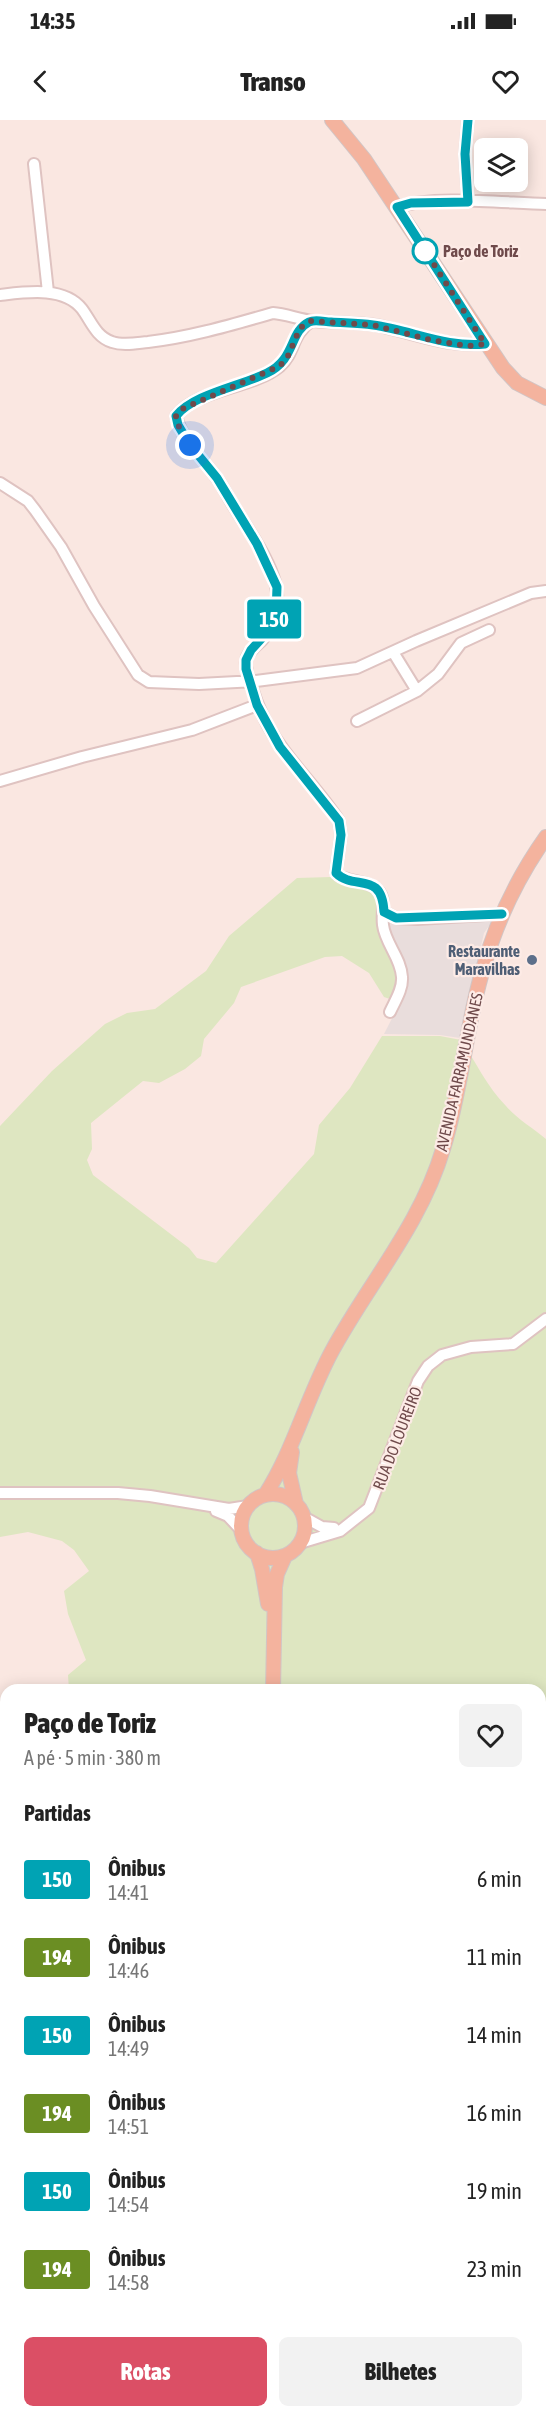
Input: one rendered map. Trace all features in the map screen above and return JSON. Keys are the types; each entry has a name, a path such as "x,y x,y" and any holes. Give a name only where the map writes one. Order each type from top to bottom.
{"main road":[{"path":"332,120 364,159 397,207 485,344 517,383 546,398"},
{"name":"AVENIDA FARRAMUNDANES","path":"296,1429 333,1351 402,1240 434,1176 453,1116 481,975 502,914 546,837"},
{"path":"285,1556 266,1557 257,1553 244,1539 241,1522 248,1506 265,1495 277,1474 296,1429"},
{"path":"272,1651 275,1587 285,1556 300,1543 305,1526 304,1517 296,1504 289,1473 296,1429"},
{"path":"265,1495 282,1495 296,1504"},
{"path":"257,1553 266,1588 273,1684"}],"street":[{"path":"468,120 465,154 468,202"},
{"path":"34,164 48,292"},
{"path":"397,207 411,203 546,204"},
{"path":"0,295 48,292 66,297 81,307 98,334 112,342 130,344 175,339 273,313 287,314 311,321 373,325 431,340 468,346 485,344"},
{"path":"311,321 300,328 288,356 280,366 189,404 176,416 178,425 190,445 217,478 257,544 277,587 276,614 272,627 251,650 246,660 250,681 257,705 273,736 287,758 339,821 341,835 336,873 341,878 360,881 375,887 383,898 383,926 402,977 400,992 390,1012"},
{"path":"0,483 27,501 35,510 61,547 94,606 138,675 149,682 172,684 250,681 357,668 531,593 546,591"},
{"path":"447,628 456,648"},
{"path":"357,722 417,691 438,674 461,643 489,630"},
{"path":"393,652 417,691"},
{"path":"0,781 71,760 192,730 257,705"},
{"path":"384,912 396,918 417,919 502,914"},
{"name":"RUA DO LOUREIRO","path":"300,1543 350,1526 369,1508 418,1381 428,1366 442,1355 471,1347 513,1344 546,1319"},
{"path":"0,1492 118,1493 159,1497 229,1509 248,1506"},
{"path":"204,1506 228,1516 242,1530"},
{"path":"304,1517 322,1527 350,1526"}],"shaded area":[{"path":"498,913 484,933 460,1038 440,1035 384,1034 406,991 408,976 385,924 385,914 396,919"}],"green space":[{"path":"331,877 366,889 377,896 400,977 396,994 390,999 384,997 369,973 342,956 325,957 241,987 234,1003 204,1039 201,1056 185,1069 159,1083 143,1081 91,1123 92,1149 87,1160 93,1175 189,1248 197,1258 216,1263 314,1154 319,1125 350,1088 382,1036 440,1036 461,1040 499,1099 515,1115 546,1139 546,1684 69,1684 68,1675 86,1660 68,1614 64,1591 89,1571 74,1550 62,1541 28,1532 0,1537 0,1126 52,1071 105,1024 127,1013 155,1009 206,971 229,936 297,878"}],"bus line":[{"name":"150","path":"468,120 465,154 468,202 411,203 397,207 485,344 468,346 431,340 373,325 311,321 300,328 288,356 280,366 189,404 176,416 178,425 190,445 217,478 257,544 277,587 276,614 272,627 251,650 246,660 246,669 257,705 273,736 287,758 320,795 339,821 341,835 340,850 335,865 336,873 341,878 360,881 375,887 383,898 384,912 396,918 452,918 502,914"}],"place":[{"name":"Paço de Toriz","path":"425,251"},
{"name":"Restaurante Maravilhas","path":"532,960"}],"route":[{"path":"190,445 178,425 176,416 182,409 280,366 288,356 300,328 311,321 373,325 431,340 468,346 485,344 422,246 425,251"}]}
